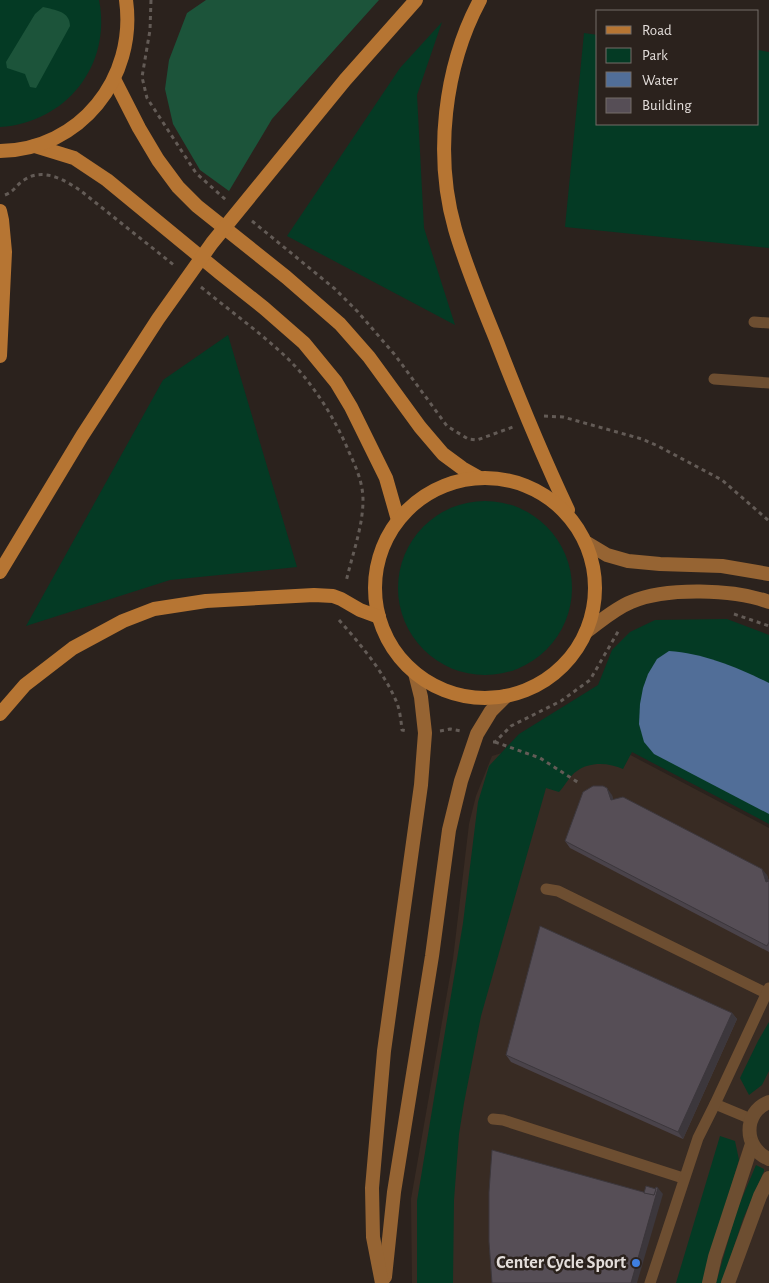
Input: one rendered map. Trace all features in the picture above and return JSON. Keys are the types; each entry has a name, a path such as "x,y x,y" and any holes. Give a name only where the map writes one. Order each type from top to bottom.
{"main road":[{"path":"0,151 35,146 59,136 81,121 105,94 114,79 124,53 128,25 126,0"},
{"path":"0,572 46,493 158,319 212,243 345,80 416,0"},
{"path":"480,0 464,34 455,60 448,92 444,127 447,188 454,227 470,274 528,421 571,518 587,543 594,565 596,588 593,610 586,632 573,655 554,674 532,688 506,696 482,698 458,695 435,686 415,673 395,650 387,638 379,617 375,592 377,566 385,542 398,520 414,503 433,490 455,481 478,477 504,478 530,486 552,499 571,518"},
{"path":"114,79 138,128 178,187 197,206 286,276 340,324 369,358 420,427 443,454 478,477"},
{"path":"35,146 74,158 107,180 304,343 336,382 352,407 386,478 398,520"},
{"path":"0,211 5,252 0,356"},
{"path":"587,543 607,555 628,561 722,566 769,574"},
{"path":"586,632 609,614 632,602 662,594 692,592 742,595 769,602"},
{"path":"0,714 25,685 73,648 124,621 154,609 206,601 314,594 333,596 360,610 379,617"},
{"path":"383,1283 373,1237 372,1188 384,1051 421,785 425,732 421,697 415,673"},
{"path":"383,1283 394,1192 432,956 449,830 461,781 477,734 492,711 506,696"}],"street":[{"path":"769,1102 756,1110 749,1128 752,1144 757,1151 769,1159"},
{"path":"709,1283 715,1257 752,1144"},
{"path":"728,1283 760,1196 769,1178"}],"lane":[{"path":"754,322 769,323"},
{"path":"714,379 769,383"},
{"path":"546,889 558,891 768,990 716,1104 698,1138 650,1283"},
{"path":"716,1104 751,1119"},
{"path":"493,1119 503,1120 684,1178"}],"path":[{"path":"151,0 150,30 142,77 146,98 196,173 230,203"},
{"path":"244,215 335,289 358,312 395,355 439,416 456,433 468,439 477,440 544,416 563,417 642,439 722,480 769,521"},
{"path":"494,742 540,758 579,783"}],"shaded area":[{"path":"548,739 600,739 769,828 769,1283 412,1283 411,1199 453,959 469,824 476,796 492,756"}],"green space":[{"path":"0,0 99,0 101,24 98,47 91,68 79,86 64,102 45,115 24,123 0,127"},
{"path":"206,0 379,0 272,119 229,191 200,170 173,124 165,89 169,60 187,13"},
{"path":"43,7 65,14 70,26 36,88 30,87 25,74 7,68 6,62 35,14"},
{"path":"442,22 417,95 424,228 455,325 287,236 400,68"},
{"path":"584,33 596,35 596,125 759,125 759,50 769,52 769,248 565,227"},
{"path":"228,335 297,567 170,580 26,626 163,380"},
{"path":"485,501 502,503 518,508 540,521 552,533 568,563 572,588 570,605 565,621 552,643 540,655 510,671 485,675 468,673 452,668 430,655 418,643 402,613 398,588 400,571 405,555 418,533 430,521 460,505"},
{"path":"727,619 769,635 769,824 632,752 623,769 612,765 594,764 574,773 559,792 546,788 481,1016 464,1103 459,1134 454,1200 453,1283 417,1283 417,1201 463,923 478,802 489,766 519,734 598,685 612,650 630,632 655,620"},
{"path":"769,1022 769,1071 762,1085 749,1095 740,1078"},
{"path":"720,1136 735,1141 739,1160 702,1283 676,1283"},
{"path":"756,1165 764,1169 764,1171 743,1219 722,1283 716,1283 737,1210"}],"water":[{"path":"669,651 708,658 769,683 769,814 654,754 644,742 639,724 643,688 648,674 657,659"}],"building":[{"path":"593,786 607,788 611,800 623,797 762,869 766,882 769,881 769,942 767,946 565,841 583,792"},
{"path":"540,926 732,1013 678,1132 506,1055"},
{"path":"492,1150 654,1195 656,1187 658,1188 631,1283 492,1283 489,1242 489,1192"},
{"path":"646,1186 656,1189 654,1195 644,1193"}],"place":[{"name":"Center Cycle Sport","path":"636,1263"}]}
